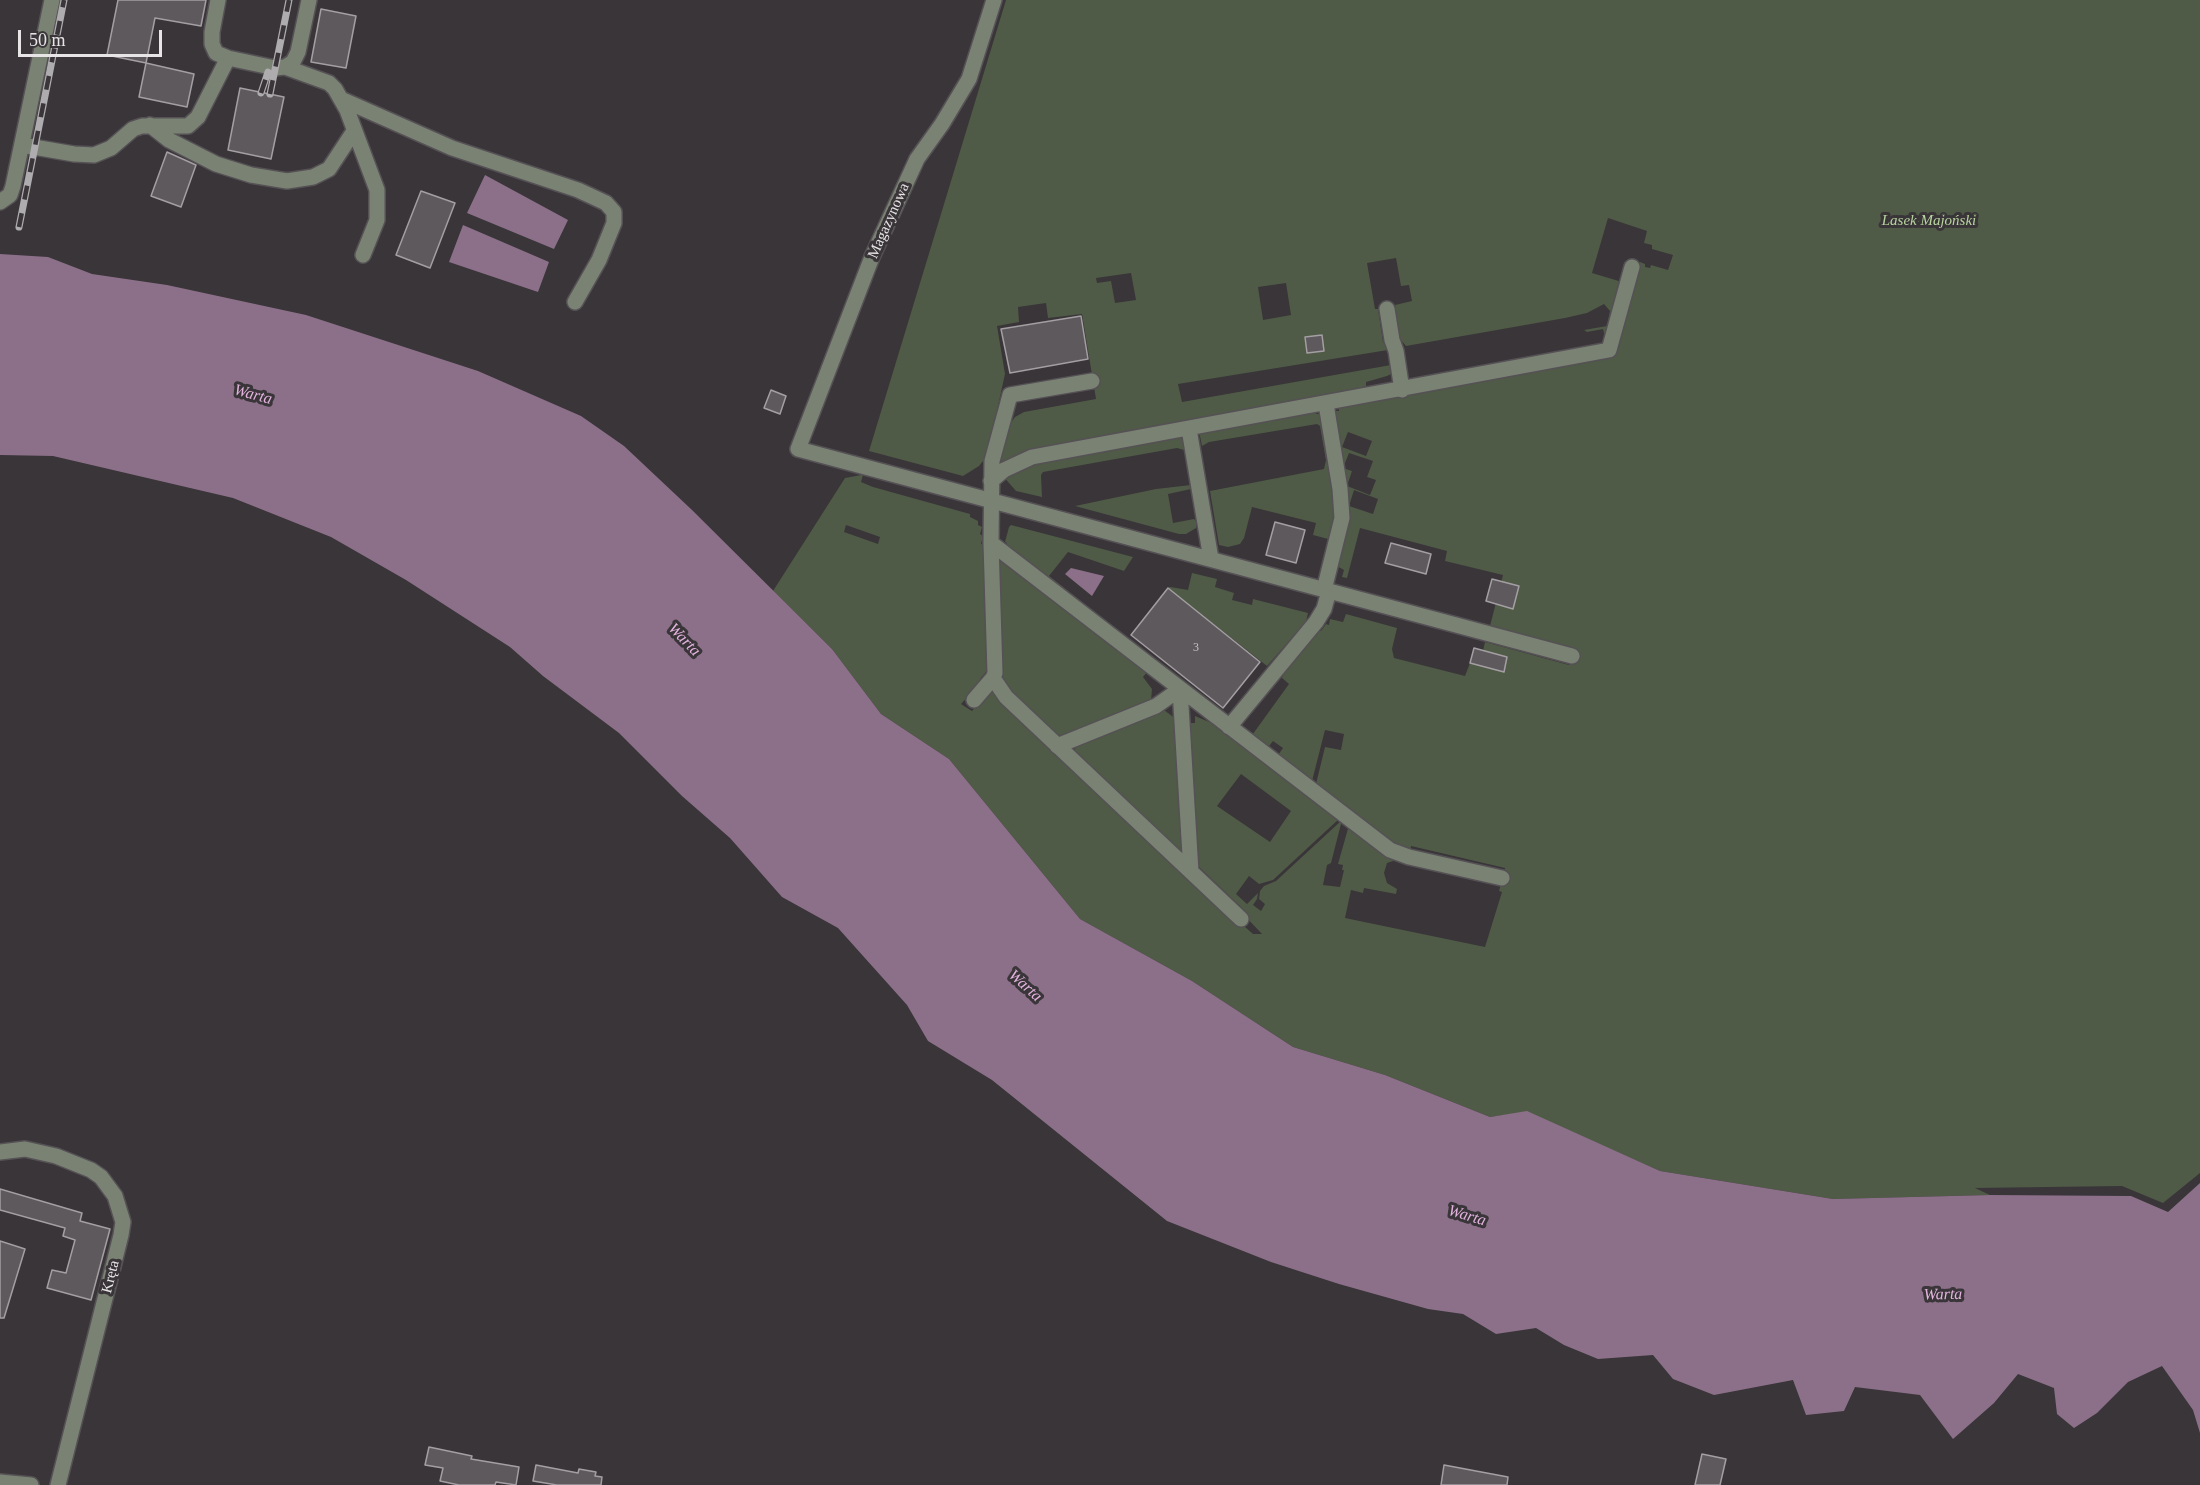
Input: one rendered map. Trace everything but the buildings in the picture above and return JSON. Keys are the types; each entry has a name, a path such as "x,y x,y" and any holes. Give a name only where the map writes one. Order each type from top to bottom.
{"street":[{"path":"0,202 10,195 13,186 52,0"},
{"path":"218,0 212,32 212,44 216,53 228,58 275,68 285,67 328,83 341,99 360,151 374,177 377,190 376,220 363,255"},
{"path":"285,67 293,62 298,52 309,0"},
{"name":"Magazynowa","path":"991,500 798,449 872,256 917,159 942,124 969,79 994,0"},
{"path":"22,145 94,155 111,148 133,129 150,125 182,128 193,123 198,117 228,58"},
{"path":"341,99 453,148 578,190 606,203 614,212 614,223 599,260 575,302"},
{"path":"150,125 169,140 216,164 251,175 287,181 302,181 329,170 354,131"},
{"path":"991,481 1004,470 1032,457 1609,350 1632,267"},
{"path":"1387,309 1402,390"},
{"path":"1092,381 1010,395 992,461 991,543 995,642 993,678 1006,697 1241,919"},
{"path":"1229,727 1316,622 1324,609 1342,518 1340,489 1326,404"},
{"path":"1189,429 1211,560"},
{"path":"991,500 1572,656"},
{"path":"991,543 1390,850 1409,857 1502,878"},
{"path":"974,700 993,678"},
{"path":"1057,746 1156,706 1180,689"},
{"path":"1180,689 1191,872"},
{"name":"Kręta","path":"0,1152 25,1149 56,1156 91,1170 101,1177 115,1196 123,1222 58,1485"},
{"path":"0,1482 31,1485"}],"green space":[{"name":"Lasek Majoński","path":"1006,0 2200,0 2200,1173 2163,1203 2122,1186 1975,1188 1990,1195 1833,1199 1660,1171 1527,1112 1490,1117 1385,1075 1293,1047 1192,981 1080,919 949,759 881,714 832,649 773,591 845,478 863,475 861,482 873,487 970,514 970,517 978,521 978,525 982,527 981,544 988,546 991,666 980,679 982,681 961,704 972,711 991,690 1147,840 1253,934 1262,934 1242,913 1244,910 1196,864 1187,723 1195,723 1195,716 1216,723 1340,818 1273,880 1259,884 1249,876 1236,894 1247,904 1258,893 1253,905 1261,911 1265,904 1259,899 1260,891 1264,886 1276,881 1342,820 1323,885 1340,887 1344,870 1342,870 1343,865 1338,864 1349,825 1396,860 1387,863 1384,873 1387,883 1397,889 1396,894 1364,888 1363,893 1351,890 1345,918 1485,947 1502,892 1499,891 1505,868 1411,846 1410,853 1397,848 1315,788 1325,747 1341,750 1344,734 1325,730 1311,785 1276,758 1283,748 1273,741 1266,750 1250,738 1289,684 1282,678 1284,670 1290,666 1318,631 1321,631 1326,624 1329,625 1330,619 1343,622 1346,614 1397,628 1392,649 1394,658 1465,676 1470,663 1504,671 1507,657 1483,651 1485,642 1569,665 1574,649 1490,626 1503,575 1445,561 1447,551 1360,528 1347,578 1342,577 1344,570 1335,565 1336,411 1339,411 1339,406 1612,357 1640,262 1645,264 1645,267 1650,268 1651,265 1668,270 1673,255 1652,249 1652,245 1644,243 1647,231 1608,218 1592,273 1622,282 1608,333 1604,333 1603,329 1587,332 1584,330 1607,326 1610,311 1604,304 1587,313 1565,318 1406,346 1400,339 1395,305 1412,301 1409,285 1401,286 1396,258 1367,263 1375,309 1378,309 1383,342 1388,350 1178,384 1182,402 1391,365 1391,374 1366,382 1366,386 1351,391 999,466 1008,427 1015,417 1024,412 1096,399 1082,314 1048,318 1046,303 1018,307 1019,322 997,326 1005,374 987,456 979,466 963,476 869,451","holes":["1131,273 1136,300 1115,303 1111,281 1097,283 1096,278","1286,283 1291,315 1263,320 1258,287","1348,432 1372,441 1366,456 1342,447","1349,453 1373,461 1367,477 1376,480 1370,495 1347,486 1352,471 1343,468","1354,490 1378,499 1373,514 1349,506","846,525 880,537 878,544 844,532","1241,774 1291,811 1270,842 1217,806"]},
{"path":"1315,411 1316,414 1320,414 1337,499 1332,540 1313,535 1316,523 1252,507 1244,538 1240,544 1228,547 1219,545 1210,491 1324,469 1326,460 1320,426 1317,424 1209,442 1202,446 1199,431"},
{"path":"1182,435 1184,450 1177,448 1043,472 1041,475 1042,497 1016,491 1002,475 1036,461"},
{"path":"1191,485 1191,489 1168,494 1173,523 1194,519 1197,522 1196,528 1186,534 1075,506 1156,489"},
{"path":"1011,525 1133,557 1124,571 1068,552 1049,576 1092,610 1090,613 1006,546 1005,542"},
{"path":"996,553 1148,671 1143,677 1152,689 1151,701 1061,740 1012,698 1001,678"},
{"path":"1192,573 1217,579 1215,587 1234,593 1232,600 1252,605 1253,599 1308,613 1306,622 1267,666 1168,588 1188,590"},
{"path":"1164,710 1176,719 1187,865 1073,753 1076,746"}],"water":[{"path":"485,175 568,220 554,249 467,213"},
{"path":"463,225 549,262 538,292 449,262"},
{"name":"Warta","path":"0,254 48,257 92,274 167,285 306,315 478,371 581,416 624,446 832,649 881,714 949,759 1080,919 1192,981 1293,1047 1385,1075 1490,1117 1527,1111 1660,1171 1833,1199 1990,1195 2131,1196 2168,1212 2200,1183 2200,1433 2193,1410 2162,1366 2128,1382 2097,1413 2074,1428 2057,1414 2054,1388 2018,1374 1994,1403 1953,1439 1920,1395 1855,1387 1844,1411 1806,1415 1793,1380 1714,1395 1673,1379 1653,1355 1598,1359 1564,1345 1536,1328 1496,1334 1463,1314 1428,1309 1339,1284 1271,1262 1167,1221 992,1080 928,1041 907,1005 838,928 782,897 730,838 682,796 619,733 543,676 510,647 406,580 331,537 233,498 53,456 0,455"},
{"path":"1071,568 1104,576 1092,596 1065,574"}],"railway":[{"path":"19,227 64,0"},
{"path":"270,94 289,0"},
{"path":"261,93 268,72"}]}
